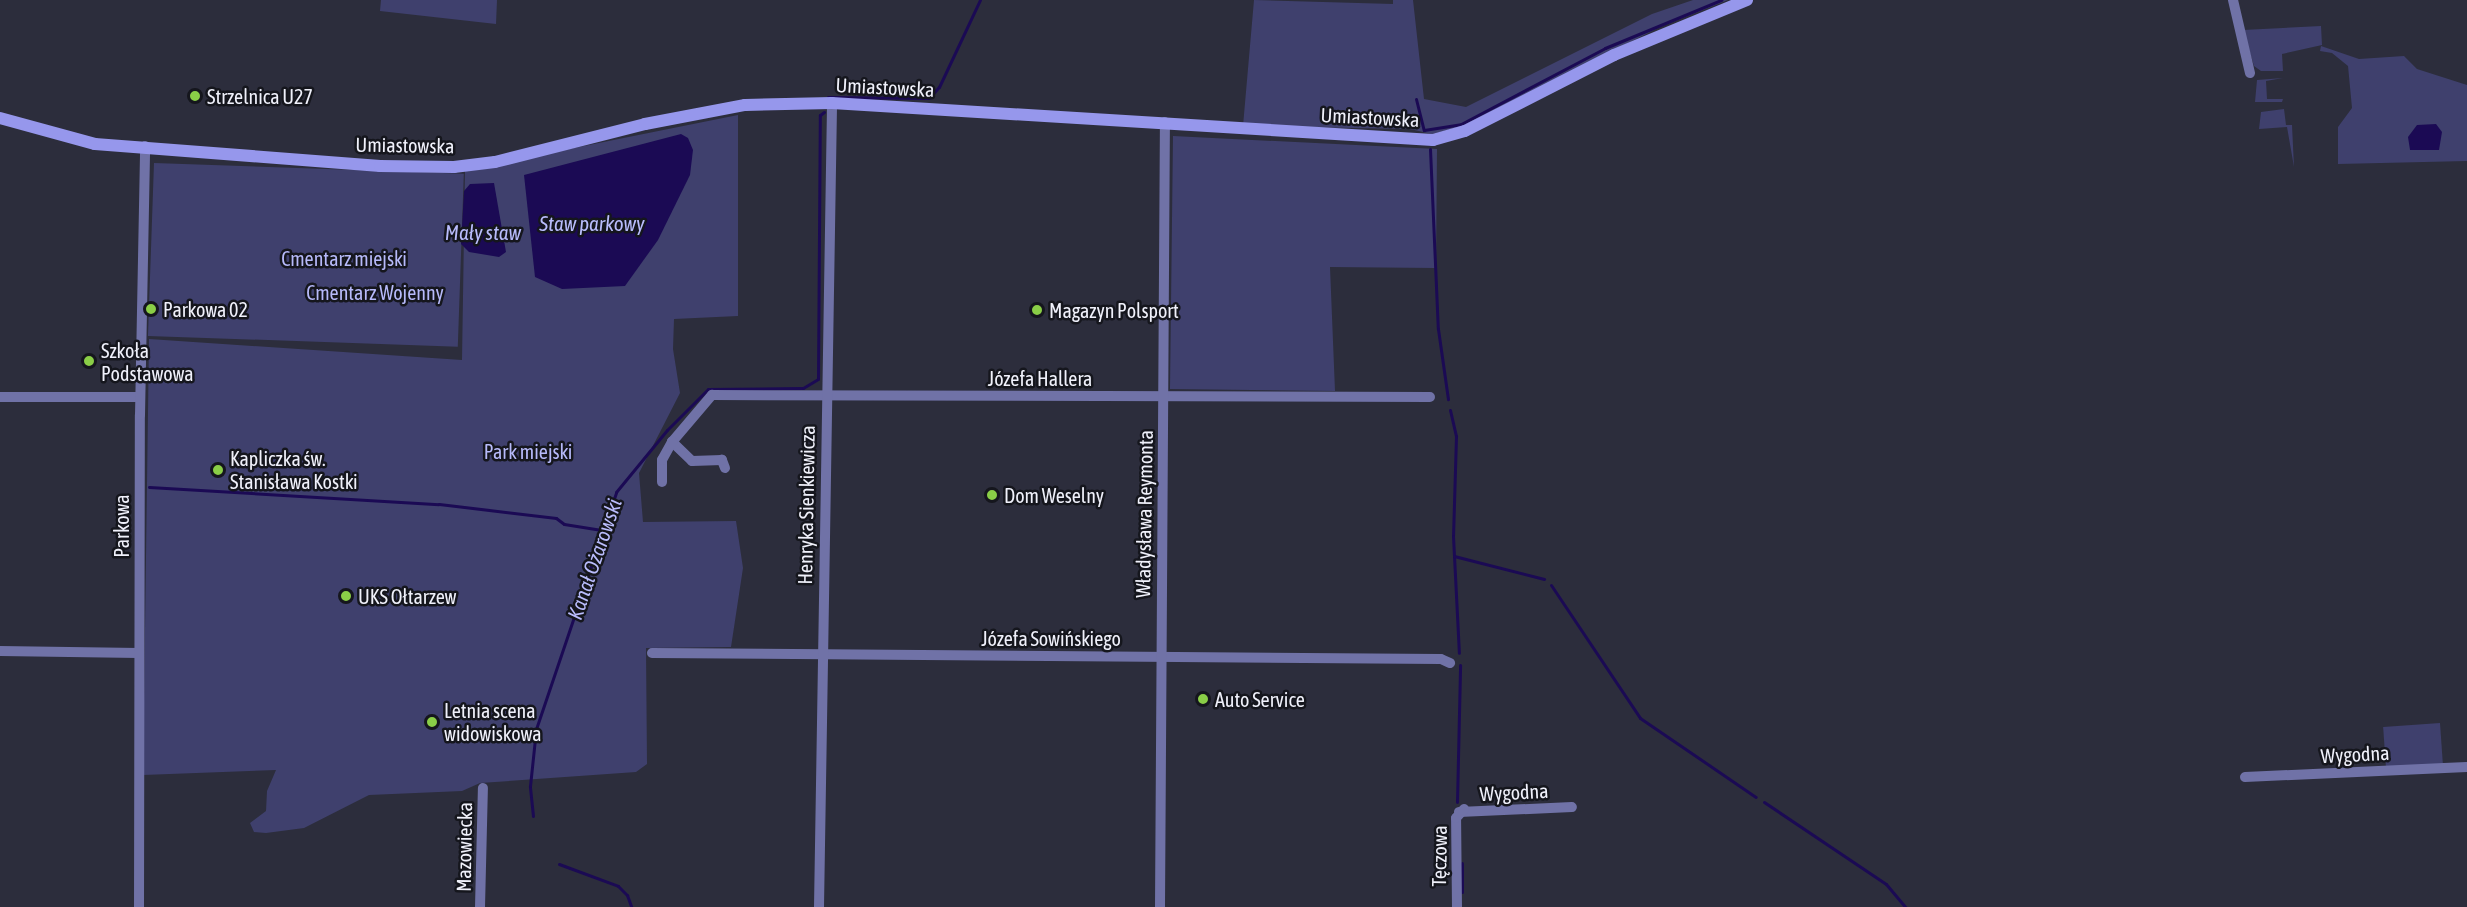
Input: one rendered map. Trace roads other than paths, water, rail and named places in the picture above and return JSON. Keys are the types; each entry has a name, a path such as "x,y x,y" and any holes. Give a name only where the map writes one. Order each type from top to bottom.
{"main road":[{"name":"Umiastowska","path":"0,118 67,139 380,166 454,167 495,162 645,123 745,105 832,103 1433,140 1465,131 1614,55 1747,0"}],"street":[{"path":"2233,0 2250,72"},
{"name":"Henryka Sienkiewicza","path":"819,907 832,103"},
{"name":"Władysława Reymonta","path":"1160,907 1164,122"},
{"name":"Parkowa","path":"140,907 140,397 145,146"},
{"name":"Józefa Hallera","path":"662,482 662,460 672,442 712,396 1430,397"},
{"path":"0,397 140,397"},
{"path":"672,442 692,461 722,460 725,468"},
{"path":"0,651 139,653"},
{"name":"Józefa Sowińskiego","path":"652,653 1441,659 1450,663"},
{"name":"Wygodna","path":"2245,777 2467,767"},
{"name":"Mazowiecka","path":"480,907 483,788"},
{"name":"Wygodna","path":"1462,810 1572,807"},
{"name":"Tęczowa","path":"1456,907 1462,810"}],"water":[{"path":"2436,124 2442,132 2439,150 2410,150 2408,137 2417,125"},
{"name":"Staw parkowy","path":"681,134 688,138 693,150 690,175 658,240 625,286 562,289 535,277 524,175"},
{"name":"Mały staw","path":"494,183 506,252 499,257 469,252 461,244 464,191 470,184"}],"waterway":[{"name":"Kanał Ożarowski","path":"828,97 929,98 939,87 980,0"},
{"path":"1416,99 1424,130 1461,124 1605,48 1721,0"},
{"name":"Kanał Ożarowski","path":"533,816 530,786 536,729 616,492 667,430 708,389 803,388 818,379 820,115 824,112"},
{"path":"1430,149 1438,329 1448,399"},
{"path":"1450,410 1456,436 1453,536 1459,653"},
{"path":"149,487 439,504 556,518 564,524 602,530"},
{"path":"1454,556 1544,579"},
{"path":"1551,585 1640,718 1756,797"},
{"path":"1457,802 1460,665"},
{"path":"1764,802 1886,884 1905,907"},
{"path":"1462,863 1462,892"},
{"name":"Kanał Ożarowski","path":"559,864 618,886 627,895 631,906"}],"place":[{"name":"Strzelnica U27","path":"195,96"},
{"name":"Parkowa 02","path":"151,309"},
{"name":"Magazyn Polsport","path":"1037,310"},
{"name":"Szkoła Podstawowa","path":"89,361"},
{"name":"Kapliczka św. Stanisława Kostki","path":"218,470"},
{"name":"Dom Weselny","path":"992,495"},
{"name":"UKS Ołtarzew","path":"346,596"},
{"name":"Auto Service","path":"1203,699"},
{"name":"Letnia scena widowiskowa","path":"432,722"}],"park label":[{"name":"Cmentarz miejski","path":"344,258"},
{"name":"Cmentarz Wojenny","path":"375,292"},
{"name":"Park miejski","path":"528,451"}]}
